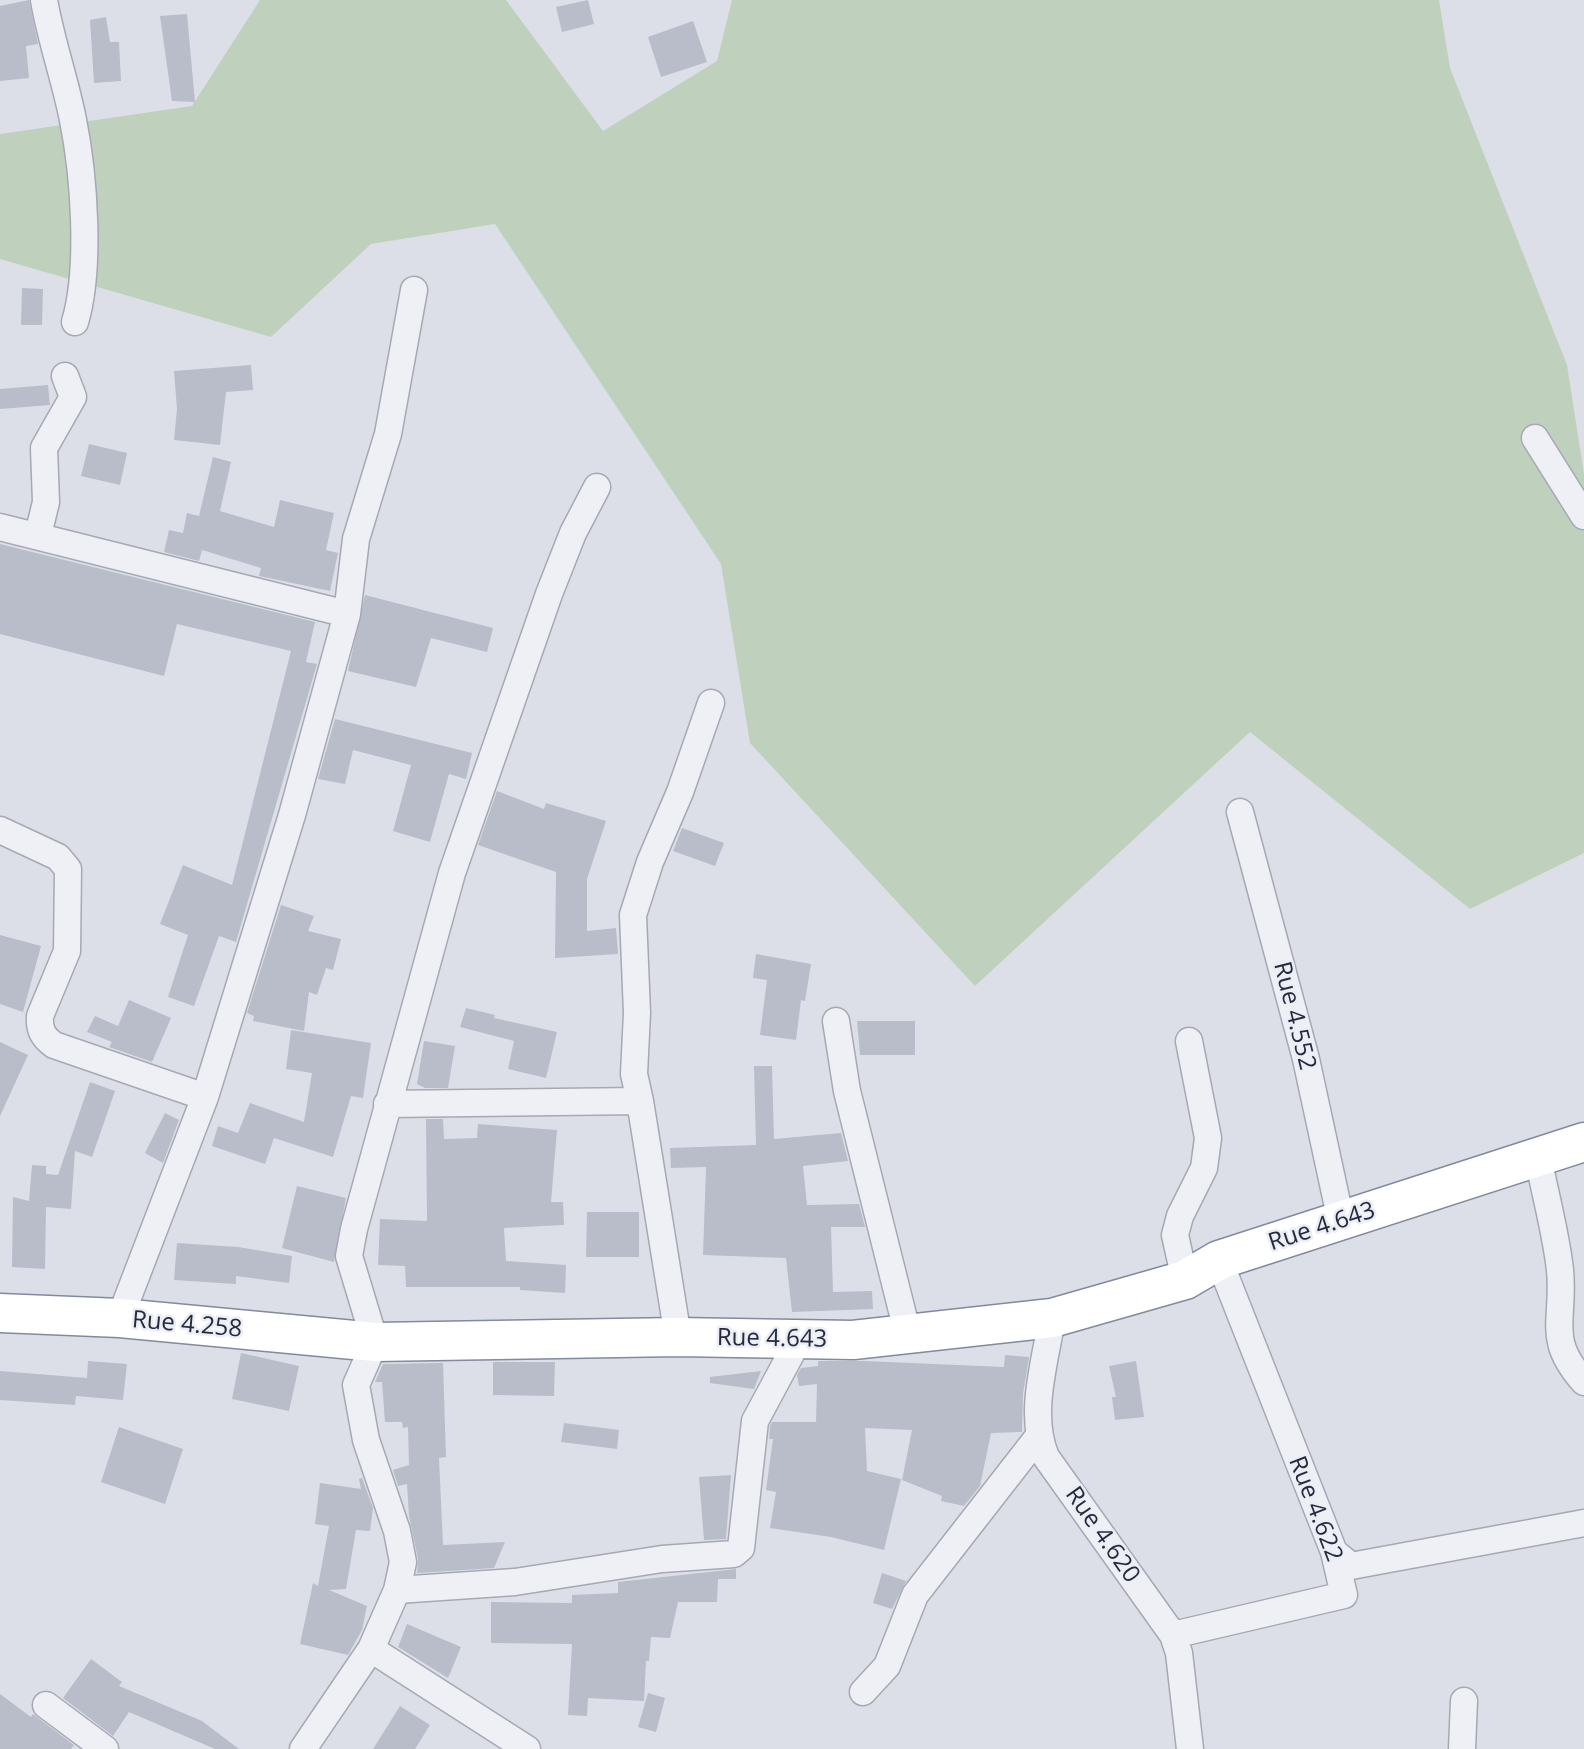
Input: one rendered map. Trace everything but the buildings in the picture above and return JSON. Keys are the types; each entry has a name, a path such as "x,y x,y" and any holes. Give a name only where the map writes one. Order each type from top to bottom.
{"highway":[{"name":"Rue 4.643","path":"375,1342 678,1337 853,1340 1052,1318 1185,1280 1219,1260 1584,1142"},
{"name":"Rue 4.258","path":"0,1313 120,1318 375,1342"}],"street":[{"path":"44,0 73,120 81,186 84,268 75,322"},
{"path":"120,1318 205,1097 292,815 347,614 356,539 388,434 414,290"},
{"path":"38,536 46,502 44,448 73,397 65,376"},
{"path":"1535,438 1584,516"},
{"path":"303,1749 371,1649 397,1590 403,1562 397,1531 375,1473 356,1385 375,1342 349,1256 387,1104 452,873 549,594 573,533 597,487"},
{"path":"0,527 347,614"},
{"path":"678,1337 634,1074 637,1013 633,915 650,862 680,792 712,703"},
{"name":"Rue 4.552","path":"1240,812 1306,1059 1341,1222"},
{"path":"0,830 58,857 68,869 69,939 40,1016 39,1027 45,1038 54,1045 205,1097"},
{"path":"836,1021 847,1091 908,1335"},
{"path":"1185,1280 1175,1235 1180,1216 1204,1168 1208,1138 1189,1041"},
{"path":"387,1104 640,1101"},
{"path":"1538,1157 1560,1271 1558,1338 1567,1363 1584,1382"},
{"name":"Rue 4.622","path":"1173,1635 1344,1595 1334,1552 1219,1260"},
{"name":"Rue 4.620","path":"1052,1318 1038,1406 1038,1437 1046,1457 1173,1635 1179,1653 1190,1749"},
{"path":"397,1590 515,1582 662,1559 734,1554 741,1548 755,1421 799,1339"},
{"path":"863,1692 887,1667 915,1595 1038,1437"},
{"path":"1334,1552 1351,1566 1584,1523"},
{"path":"371,1649 527,1749"},
{"path":"1461,1749 1464,1701"},
{"path":"46,1705 104,1749"}],"green space":[{"path":"260,0 506,0 603,131 717,61 732,0 1439,0 1450,68 1567,365 1584,474 1584,853 1470,909 1250,732 975,986 750,743 721,564 495,224 371,244 271,337 0,259 0,134 192,106"}]}
